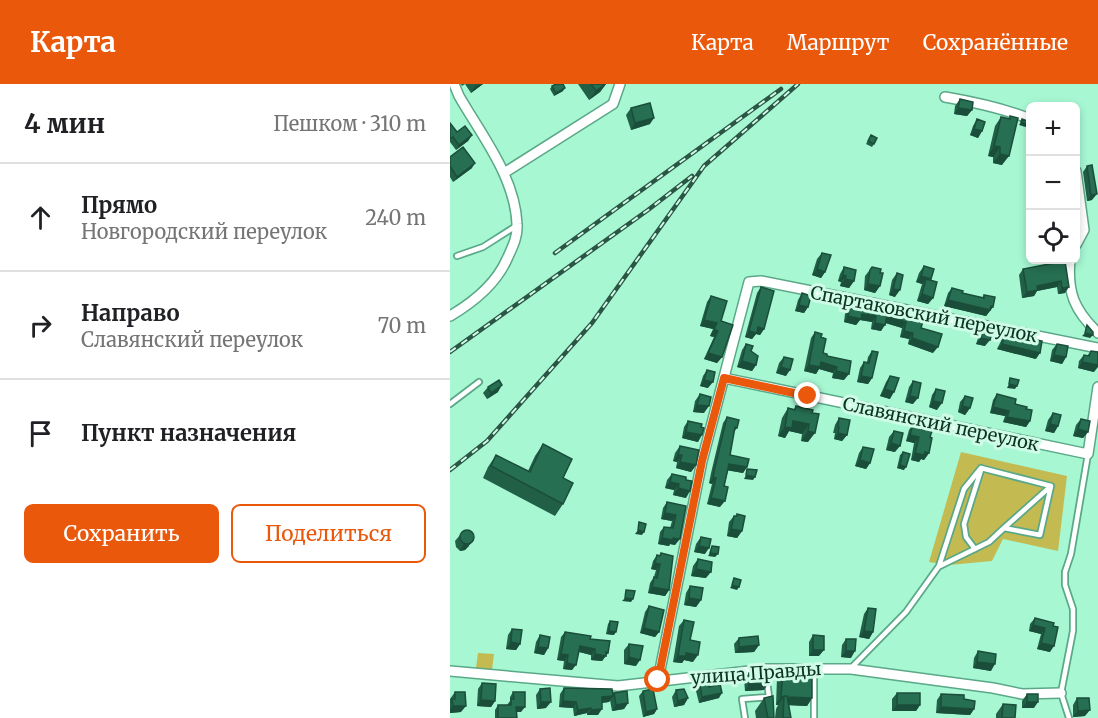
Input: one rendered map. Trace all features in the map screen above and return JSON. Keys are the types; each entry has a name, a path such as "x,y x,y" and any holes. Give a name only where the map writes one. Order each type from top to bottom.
{"street":[{"path":"450,316 487,289 501,274 515,241 518,225 512,194 504,173 454,84"},
{"path":"504,173 613,104 620,84"},
{"path":"945,97 987,104 1002,111 1014,112 1026,117"},
{"path":"1080,200 1084,230 1080,238"},
{"path":"1070,264 1069,278 1076,306 1085,321 1098,333"},
{"name":"Спартаковский переулок","path":"724,378 749,282 761,281 1098,348"},
{"path":"658,680 702,461 724,378"},
{"name":"Славянский переулок","path":"724,378 1088,454"},
{"path":"1088,454 1098,387"},
{"name":"улица Правды","path":"450,671 618,686 766,669 851,669 1022,694 1061,693"}],"lane":[{"path":"457,256 483,247 518,225"},
{"path":"450,404 479,382"},
{"path":"1069,718 1061,693 1073,631 1073,609 1065,585 1065,572 1071,554 1088,454"},
{"path":"981,468 1051,486"},
{"path":"975,549 966,537 964,524 981,468"},
{"path":"851,669 906,612 939,566 964,489 981,468"},
{"path":"1004,528 1040,535 1051,486"},
{"path":"939,566 989,542 1051,486"},
{"path":"814,668 814,718"},
{"path":"744,718 742,699 769,697 766,669"}],"shaded area":[{"path":"961,452 1067,476 1058,551 1003,539 992,561 949,565 929,562"},
{"path":"478,653 494,654 492,670 476,668"}],"building":[{"path":"563,84 565,88 556,93 552,86"},
{"path":"591,84 605,84 596,91"},
{"path":"960,99 973,102 972,110 958,108"},
{"path":"650,103 654,118 635,123 631,108"},
{"path":"1010,116 1018,118 1009,156 1000,154 1000,147 994,146 1001,117 1010,119"},
{"path":"977,119 985,122 982,131 974,129"},
{"path":"450,123 457,132 465,126 472,135 459,145 453,137 450,139"},
{"path":"871,135 877,138 874,144 868,141"},
{"path":"463,147 475,163 457,177 450,166 450,157"},
{"path":"1092,165 1097,194 1091,195 1087,166"},
{"path":"822,253 831,255 825,272 817,269"},
{"path":"1049,264 1065,264 1069,287 1062,288 1061,281 1037,286 1038,290 1027,292 1023,269"},
{"path":"924,266 934,269 931,279 921,276"},
{"path":"844,267 856,270 854,281 845,279"},
{"path":"872,267 881,269 880,273 883,273 880,286 868,284"},
{"path":"897,273 903,275 900,290 893,289"},
{"path":"926,279 937,282 933,298 922,294"},
{"path":"761,287 774,291 764,329 758,327 757,333 749,331"},
{"path":"952,288 984,298 984,295 995,297 993,307 991,306 990,310 948,300"},
{"path":"802,293 811,296 808,307 799,305"},
{"path":"711,296 727,301 721,321 733,325 722,357 708,353 718,331 714,329 717,323 704,320"},
{"path":"853,303 895,310 924,318 921,328 942,334 938,347 912,338 913,333 904,331 906,322 887,316 885,325 875,323 876,316 862,314 861,319 848,316"},
{"path":"1087,325 1093,332 1093,335 1085,333"},
{"path":"984,326 993,328 990,340 981,338"},
{"path":"815,332 822,334 821,337 826,339 823,353 851,361 849,374 836,371 837,367 821,362 820,367 809,365"},
{"path":"1006,333 1042,341 1040,353 1002,344"},
{"path":"746,344 753,346 751,351 758,356 756,365 742,361"},
{"path":"1057,344 1068,346 1066,357 1054,355"},
{"path":"872,351 878,352 872,378 861,376 864,362 869,363"},
{"path":"1091,351 1098,352 1098,365 1082,362 1084,355 1089,356"},
{"path":"784,357 793,359 790,370 781,367"},
{"path":"707,370 715,372 713,382 704,380"},
{"path":"890,376 899,378 894,392 885,389"},
{"path":"1010,378 1019,380 1017,386 1009,384"},
{"path":"499,380 502,385 491,393 488,387"},
{"path":"913,381 921,383 918,398 910,396"},
{"path":"936,389 945,391 942,403 933,401"},
{"path":"700,394 711,397 709,406 697,405"},
{"path":"997,394 1016,399 1015,404 1032,410 1030,421 1007,417 1009,411 993,407"},
{"path":"965,396 973,398 970,408 962,406"},
{"path":"796,406 813,410 812,413 819,414 815,433 808,431 809,424 793,421 792,428 785,427 788,408 795,410"},
{"path":"1053,413 1061,415 1058,426 1050,424"},
{"path":"727,417 739,420 737,428 735,427 730,455 749,459 747,467 729,464 724,486 728,487 725,501 711,498 716,478 713,477"},
{"path":"839,418 850,420 847,435 838,433"},
{"path":"1081,419 1090,421 1088,432 1078,429"},
{"path":"688,421 702,424 701,427 704,428 702,435 686,432"},
{"path":"913,424 921,426 920,429 932,431 929,453 925,452 924,455 915,453 919,437 910,435"},
{"path":"894,431 903,433 900,446 891,443"},
{"path":"543,444 572,459 563,478 573,483 563,504 491,466 496,455 530,472"},
{"path":"680,446 699,450 696,465 680,462 682,455 678,455"},
{"path":"863,447 874,449 870,463 860,460"},
{"path":"903,452 910,454 906,467 900,465"},
{"path":"747,469 757,470 755,477 746,475"},
{"path":"672,474 692,481 690,491 678,488 679,484 670,482"},
{"path":"667,502 686,506 680,539 662,538 664,527 673,528 676,515 665,513"},
{"path":"737,514 745,516 742,531 731,529 734,516"},
{"path":"639,522 646,524 644,532 638,530"},
{"path":"467,530 472,532 474,537 472,542 467,544 462,542 460,537 462,532"},
{"path":"701,537 711,539 709,548 699,546"},
{"path":"712,546 719,547 718,554 710,553"},
{"path":"661,553 673,556 669,590 652,587 660,564 655,563 657,555 660,556"},
{"path":"698,559 712,562 711,572 696,569"},
{"path":"734,578 741,580 739,587 732,585"},
{"path":"690,586 703,588 701,600 689,598"},
{"path":"626,590 635,591 633,599 625,598"},
{"path":"649,606 664,610 659,632 644,628"},
{"path":"868,608 876,609 873,632 864,631"},
{"path":"1035,618 1054,623 1053,626 1058,627 1054,646 1041,643 1045,628 1033,625"},
{"path":"684,620 694,622 690,640 700,642 698,655 686,653 686,656 678,656"},
{"path":"610,621 618,622 616,632 609,631"},
{"path":"512,629 522,630 520,644 511,642"},
{"path":"565,632 591,636 590,639 610,641 608,653 606,652 606,656 595,654 595,649 580,646 576,665 567,663 568,655 561,654"},
{"path":"540,635 550,637 548,648 538,647"},
{"path":"813,635 824,636 824,650 813,650"},
{"path":"758,636 759,645 739,647 739,638"},
{"path":"846,639 856,639 855,651 846,651"},
{"path":"629,644 643,646 640,660 629,657"},
{"path":"978,651 996,654 995,664 977,662"},
{"path":"783,670 812,670 812,698 781,697"},
{"path":"767,672 768,684 749,684 749,673"},
{"path":"482,683 496,684 495,701 481,700"},
{"path":"709,683 709,687 720,684 722,693 702,697 700,685"},
{"path":"550,688 551,702 541,702 540,689"},
{"path":"564,688 612,689 613,696 602,697 602,709 578,710 576,702 563,701"},
{"path":"653,689 657,709 646,712 643,691"},
{"path":"684,689 688,698 678,701 676,690"},
{"path":"627,691 628,703 616,705 614,693"},
{"path":"455,692 465,692 466,706 453,706 452,699 455,699"},
{"path":"513,692 525,692 525,707 516,707 517,718 498,718 498,705 511,705 511,699 514,699"},
{"path":"897,693 920,693 920,705 897,705"},
{"path":"941,694 964,695 964,699 975,701 974,709 941,707"},
{"path":"1027,694 1038,694 1038,702 1027,702"},
{"path":"773,696 774,718 768,718 764,698"},
{"path":"784,696 787,696 791,718 783,718"},
{"path":"1077,698 1089,698 1090,710 1078,711"},
{"path":"1003,704 1016,705 1015,718 1002,718"}],"railway":[{"path":"450,470 487,441 592,323 704,166 798,84"},
{"path":"555,253 781,89"},
{"path":"450,352 692,176"}],"route":[{"path":"658,680 702,461 724,378 808,396"}]}
